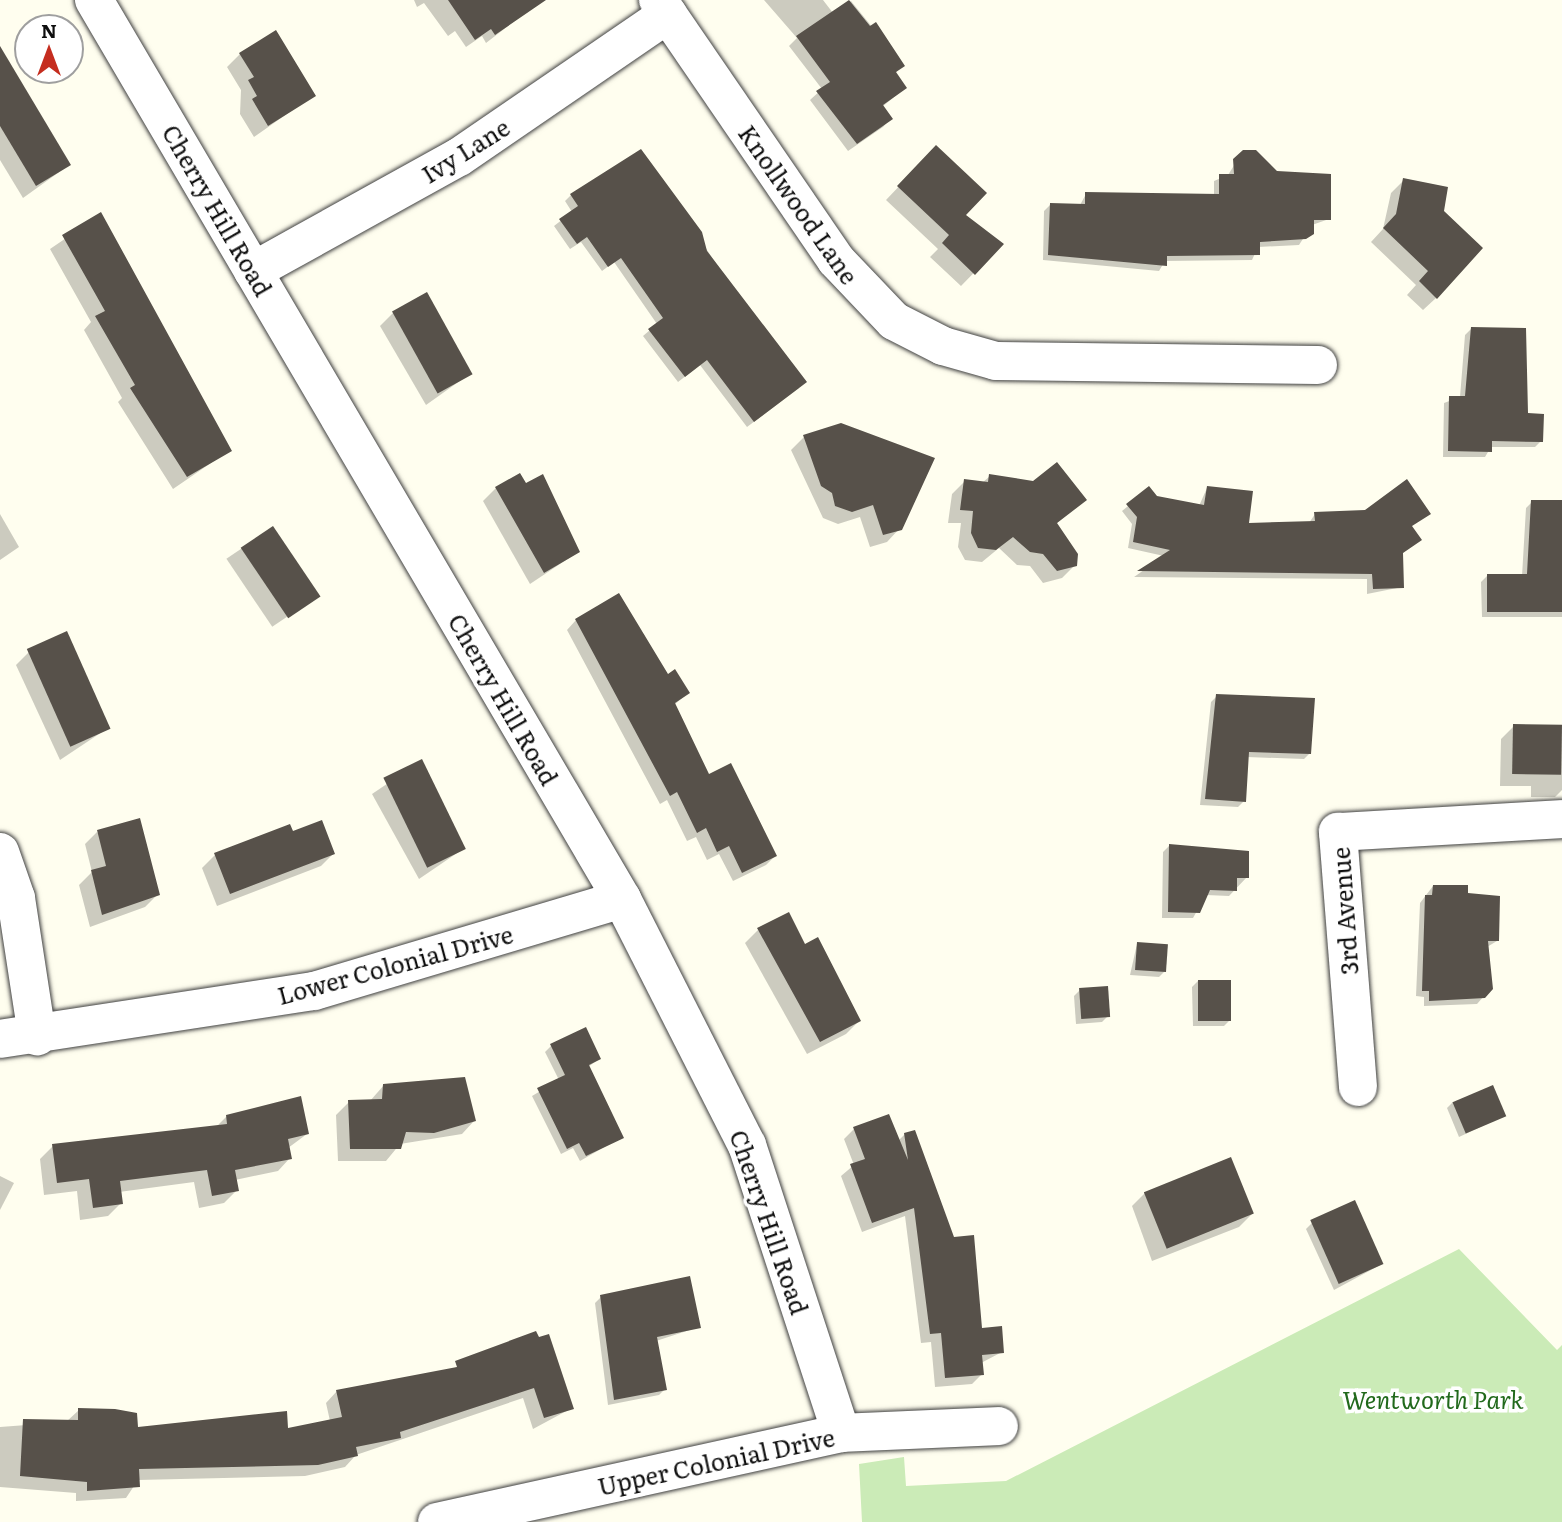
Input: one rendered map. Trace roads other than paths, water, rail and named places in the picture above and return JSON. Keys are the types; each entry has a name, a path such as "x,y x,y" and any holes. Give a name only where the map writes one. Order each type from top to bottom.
{"street":[{"name":"Cherry Hill Road","path":"94,0 622,899 747,1145 842,1433"},
{"name":"Ivy Lane","path":"254,271 459,157 663,7"},
{"name":"Knollwood Lane","path":"663,7 836,260 894,321 943,346 996,360 1318,365"},
{"name":"3rd Avenue","path":"1358,1087 1338,832 1562,819"},
{"path":"0,852 16,898 19,1038"},
{"name":"Lower Colonial Drive","path":"19,1038 314,991 622,899"},
{"name":"Upper Colonial Drive","path":"437,1522 842,1433 999,1426"}],"park label":[{"name":"Wentworth Park","path":"1433,1399"}]}
